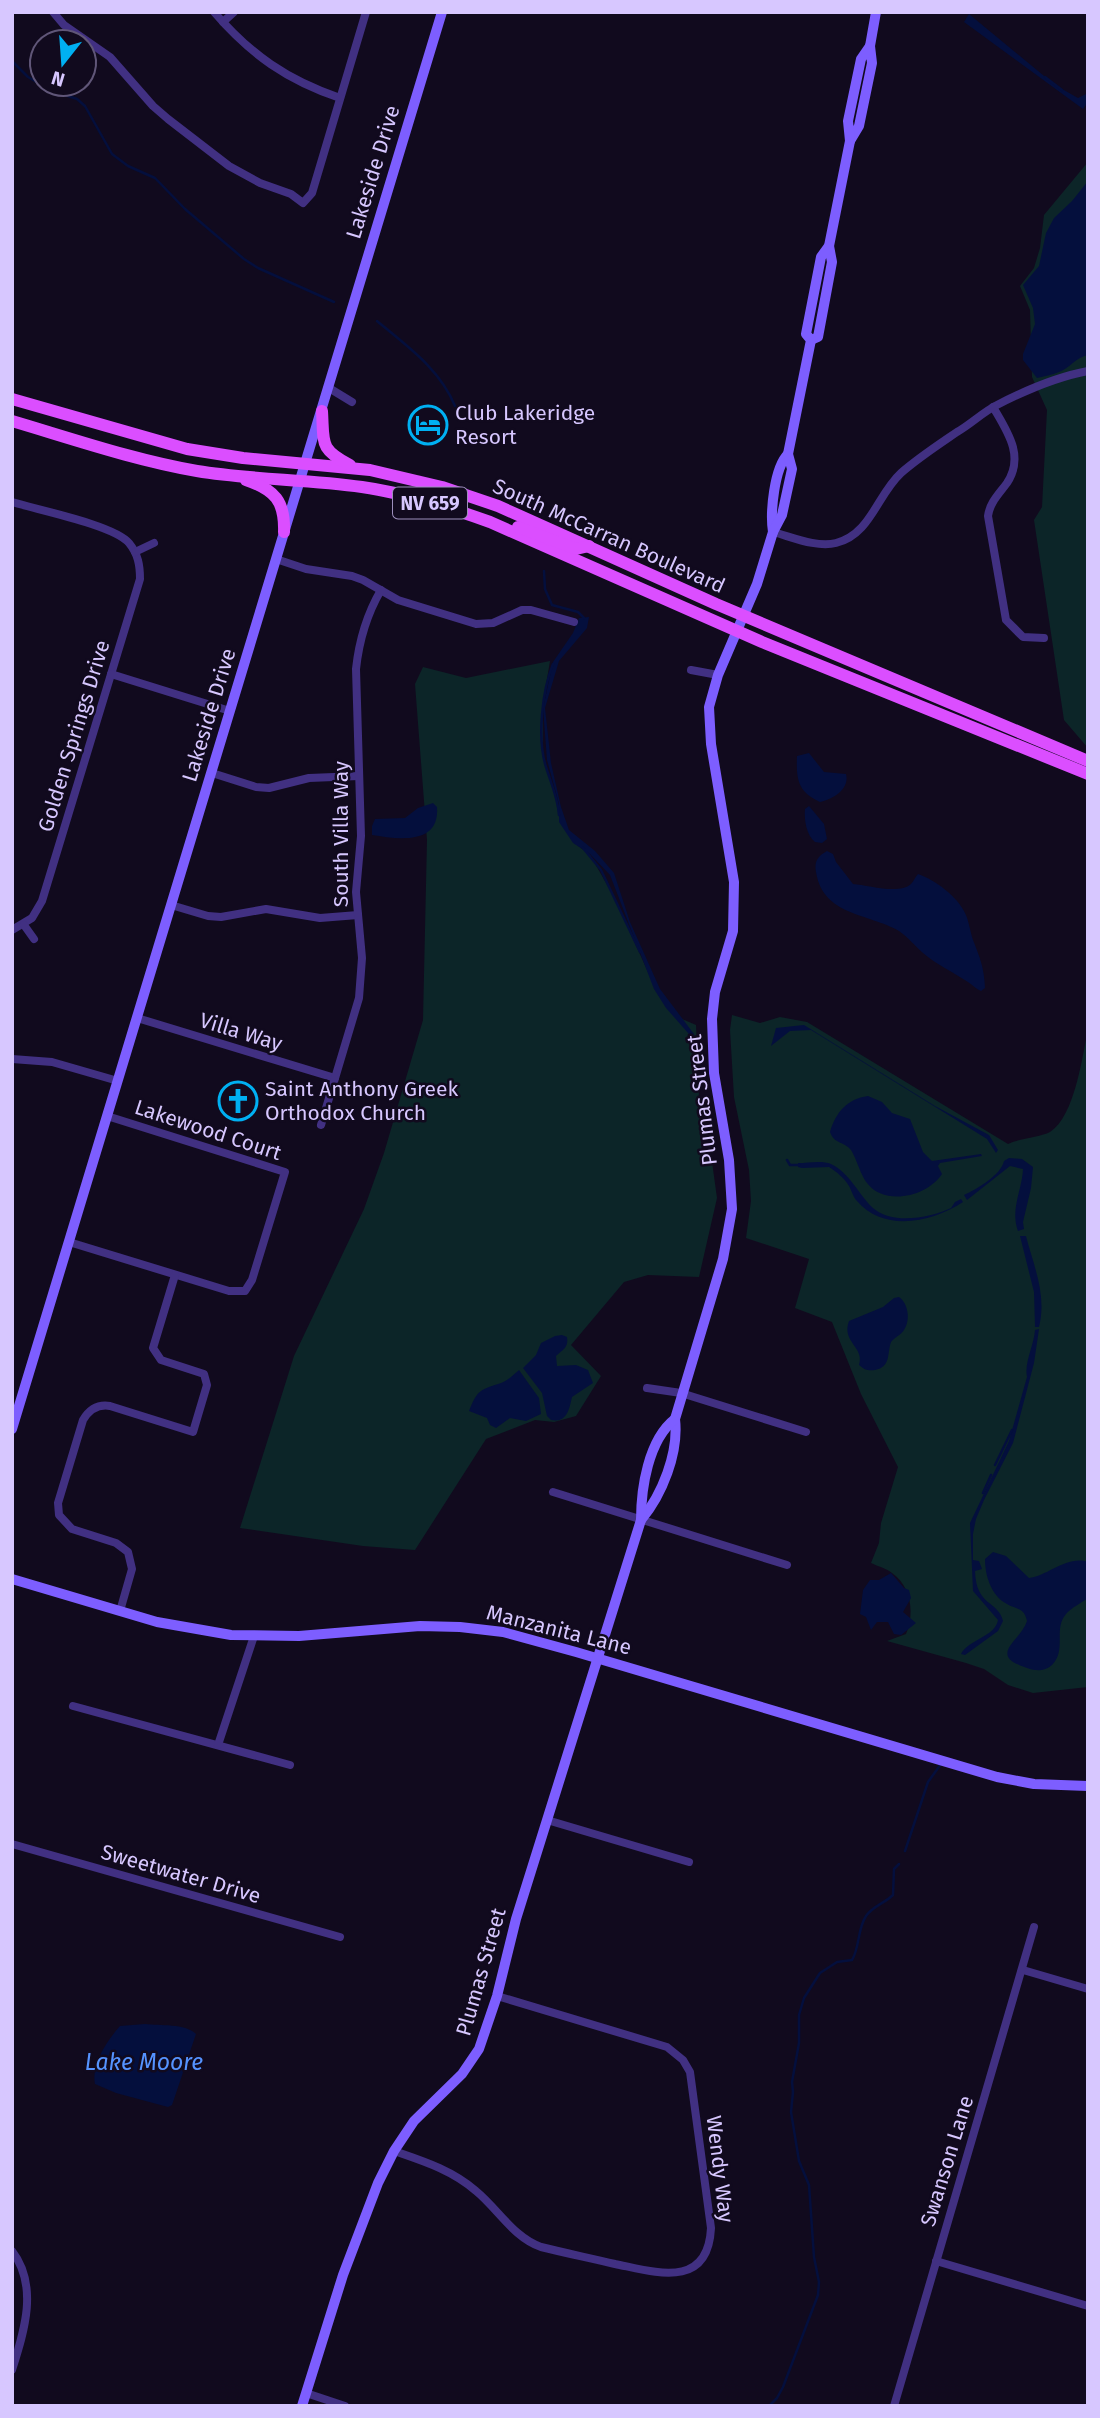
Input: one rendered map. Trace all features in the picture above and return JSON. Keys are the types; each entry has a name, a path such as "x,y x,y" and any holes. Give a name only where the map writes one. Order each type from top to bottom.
{"main road":[{"name":"South McCarran Boulevard","path":"12,398 187,449 356,468 453,491 522,516 743,615 1088,761"},
{"path":"322,411 323,440 328,452 356,468"},
{"name":"South McCarran Boulevard","path":"12,421 164,464 229,474 361,486 397,493 490,522 736,630 1088,774"},
{"path":"229,474 274,495 283,509 284,532"},
{"path":"490,522 516,526 576,549 589,546"}],"street":[{"path":"52,12 64,26 110,57 153,106 229,166 260,183 291,194 303,203 312,193 366,12"},
{"path":"215,12 275,68 292,79 340,98"},
{"path":"223,22 234,12"},
{"name":"Lakeside Drive","path":"12,1429 442,12"},
{"name":"Plumas Street","path":"641,1520 651,1508 667,1473 675,1434 674,1419 723,1259 733,1209 729,1160 714,1073 712,1019 715,992 733,931 734,897 732,864 709,707 718,675 782,515 792,469 788,454 811,340 806,334 821,257 829,246 850,141 848,121 861,59 870,46 876,12"},
{"path":"773,532 820,544 844,540 865,525 898,475 993,407 1052,380 1088,371"},
{"path":"329,387 352,402"},
{"path":"993,407 1014,445 1012,474 989,507 988,516 1006,620 1023,637 1044,638"},
{"path":"12,502 113,532 122,537 135,552 154,543"},
{"name":"Golden Springs Drive","path":"24,925 32,918 42,901 140,579 135,552"},
{"path":"276,559 306,569 352,576 398,600 476,624 493,623 513,612 531,610 573,622"},
{"name":"South Villa Way","path":"321,1125 359,998 362,958 356,892 361,836 357,660 372,606 381,590"},
{"path":"691,670 718,675"},
{"path":"111,674 230,711"},
{"path":"212,774 256,787 269,788 309,778 359,776"},
{"path":"172,905 208,916 221,917 266,909 320,918 358,915"},
{"path":"12,930 24,925 34,939"},
{"name":"Villa Way","path":"137,1018 335,1078"},
{"path":"12,1059 52,1062 118,1081"},
{"name":"Lakewood Court","path":"69,1242 229,1291 245,1291 252,1280 285,1172 107,1116"},
{"path":"120,1611 132,1569 128,1552 116,1543 72,1529 59,1515 58,1503 83,1420 90,1410 104,1405 110,1406 193,1433 207,1385 204,1374 161,1360 153,1348 175,1275"},
{"path":"648,1388 681,1393 806,1432"},
{"name":"Plumas Street","path":"302,2406 349,2257 378,2183 394,2151 414,2121 472,2061 479,2049 641,1520 641,1502 648,1463 665,1428 674,1419"},
{"path":"553,1492 787,1565"},
{"name":"Manzanita Lane","path":"12,1579 179,1627 254,1636 299,1636 410,1626 460,1627 525,1637 997,1777 1034,1784 1088,1786"},
{"path":"218,1745 254,1636"},
{"path":"73,1706 290,1765"},
{"path":"547,1820 689,1862"},
{"name":"Sweetwater Drive","path":"12,1844 340,1937"},
{"name":"Swanson Lane","path":"894,2406 1034,1927"},
{"path":"1023,1970 1088,1989"},
{"name":"Wendy Way","path":"394,2151 434,2165 464,2181 523,2238 541,2247 664,2274 685,2271 702,2259 711,2239 711,2228 690,2072 683,2060 667,2047 497,1996"},
{"path":"12,2251 20,2263 25,2279 27,2302 24,2331 12,2370"},
{"path":"936,2261 1088,2306"},
{"path":"306,2393 345,2406"}],"green space":[{"path":"1088,162 1088,748 1064,720 1034,520 1042,507 1047,410 1032,377 1030,310 1020,286 1034,268 1040,248 1044,215"},
{"path":"550,661 543,703 543,755 573,842 590,855 613,895 659,996 675,1016 696,1025 699,1099 709,1140 717,1198 699,1277 648,1275 624,1282 571,1345 601,1376 576,1416 554,1422 535,1420 486,1439 415,1550 363,1546 240,1528 294,1356 364,1209 384,1153 423,1020 427,840 415,684 423,667 466,678"},
{"path":"732,1015 760,1023 780,1017 807,1022 1008,1144 1046,1134 1059,1124 1076,1085 1088,1030 1088,1687 1033,1693 1008,1685 984,1669 887,1641 906,1634 911,1609 907,1592 898,1578 890,1571 871,1563 879,1543 881,1523 898,1467 861,1394 832,1322 795,1308 809,1259 746,1238 751,1201 749,1170 734,1097 730,1030"}],"water":[{"path":"969,14 1055,85 1078,98 1088,93 1088,102 1083,109 964,22"},
{"path":"1088,181 1088,355 1059,372 1037,378 1023,360 1035,324 1033,308 1023,285 1039,266 1046,233 1054,218"},
{"path":"589,617 587,628 559,661 545,708 551,763 561,807 569,830 595,851 614,873 630,922 660,989 694,1034 696,1042 666,1008 654,989 610,875 590,854 573,843 559,822 559,804 547,760 543,708 553,662 573,633 579,618"},
{"path":"809,753 824,772 846,774 843,789 835,796 820,802 803,789 798,778 797,756"},
{"path":"433,803 437,807 436,820 432,828 424,834 404,838 372,835 375,819 405,818 418,808"},
{"path":"809,806 824,824 827,839 822,843 815,842 808,831 805,809"},
{"path":"827,851 833,854 853,884 899,889 911,884 918,874 945,889 957,901 966,916 984,974 985,988 979,990 934,961 899,931 837,905 820,886 816,868 817,859"},
{"path":"804,1025 935,1106 989,1135 998,1150 996,1153 987,1139 811,1030 790,1031 771,1046 776,1028"},
{"path":"868,1096 882,1102 892,1113 910,1119 923,1152 932,1161 982,1156 940,1163 938,1166 942,1174 935,1182 917,1193 906,1196 884,1195 867,1183 850,1149 834,1139 830,1132 836,1118 848,1103"},
{"path":"1009,1158 1022,1159 1033,1167 1024,1229 1018,1231 1015,1215 1023,1169 1010,1166 967,1200 964,1195 993,1176"},
{"path":"798,1163 831,1164 849,1178 873,1208 890,1217 933,1215 951,1208 961,1199 963,1202 938,1215 894,1221 868,1211 854,1198 840,1175 829,1167 802,1168 798,1167"},
{"path":"1020,1236 1026,1236 1041,1292 1039,1327 1035,1327 1034,1292"},
{"path":"899,1297 906,1307 906,1326 891,1342 884,1366 875,1370 865,1369 859,1365 859,1353 848,1334 849,1321"},
{"path":"1039,1329 1034,1363 1013,1443 984,1500 973,1534 973,1560 979,1561 982,1569 975,1571 976,1583 983,1597 997,1609 1003,1621 998,1631 965,1655 961,1654 992,1630 998,1620 973,1591 970,1523 1009,1441 1027,1377 1035,1330"},
{"path":"562,1335 567,1337 567,1344 556,1356 557,1366 576,1365 588,1370 593,1383 572,1397 568,1411 561,1420 551,1420 547,1416 542,1393 523,1368 536,1355 541,1343"},
{"path":"519,1370 539,1398 541,1414 526,1421 510,1418 496,1428 490,1425 487,1418 469,1411 481,1391 506,1381"},
{"path":"993,1552 1006,1556 1029,1578 1065,1563 1088,1562 1088,1598 1062,1620 1059,1653 1052,1665 1046,1669 1030,1669 1009,1658 1009,1647 1027,1621 1022,1611 997,1596 990,1584 985,1559"},
{"path":"891,1573 909,1590 911,1598 903,1612 916,1623 901,1635 894,1634 888,1622 877,1622 871,1630 866,1617 860,1614 863,1590 870,1580 879,1580"},
{"name":"Lake Moore","path":"145,2024 186,2028 196,2034 172,2105 168,2107 116,2093 95,2084 98,2061 120,2026"}],"waterway":[{"path":"12,61 28,77 50,90 77,99 85,106 112,154 128,166 155,178 185,209 244,259 334,302"},
{"path":"1045,77 1062,90"},
{"path":"377,321 432,369 455,406"},
{"path":"544,571 545,589 552,605 578,612 584,618"},
{"path":"553,664 544,701 541,729 543,756 559,815"},
{"path":"583,848 601,870 640,952"},
{"path":"787,1160 790,1165 799,1165"},
{"path":"995,1465 1012,1430"},
{"path":"983,1493 991,1475"},
{"path":"905,1851 928,1782 941,1764"},
{"path":"769,2406 783,2387 818,2295 819,2282 814,2257 809,2185 799,2161 791,2112 792,2082 799,2043 799,2015 804,1998 820,1973 837,1962 852,1960 866,1916 893,1895 894,1869 899,1864"}],"place":[{"name":"Club Lakeridge Resort","path":"428,425"},
{"name":"Saint Anthony Greek Orthodox Church","path":"238,1101"}]}
